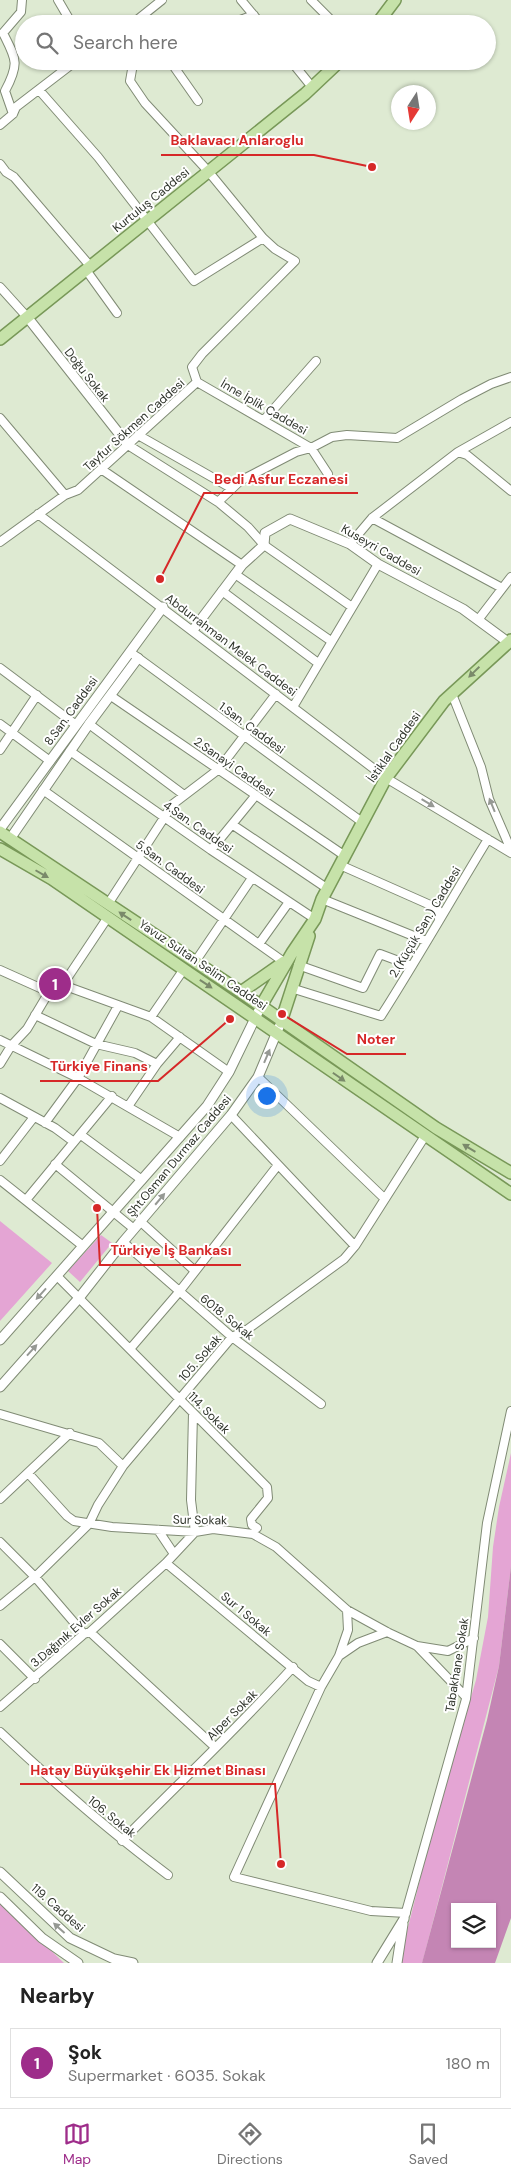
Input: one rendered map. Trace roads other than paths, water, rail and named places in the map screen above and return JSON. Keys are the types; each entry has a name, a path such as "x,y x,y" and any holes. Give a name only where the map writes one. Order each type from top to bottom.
{"main road":[{"path":"384,15 395,0"},
{"name":"Kurtuluş Caddesi","path":"0,339 148,222 330,70"},
{"name":"İstiklal Caddesi","path":"279,1027 298,965 325,894 386,778 444,701 510,641"},
{"name":"Yavuz Sultan Selim Caddesi","path":"0,830 10,839 261,1006 279,1027 425,1136 511,1194"},
{"name":"Yavuz Sultan Selim Caddesi","path":"0,849 52,879 256,1018 279,1027 436,1128 511,1173"},
{"name":"İstiklal Caddesi","path":"261,1006 292,953 315,919"},
{"name":"İstiklal Caddesi","path":"241,992 284,962 292,953"}],"street":[{"path":"17,15 20,12 22,0"},
{"path":"58,0 65,15"},
{"path":"143,15 162,0"},
{"path":"241,0 254,15"},
{"path":"312,0 326,15"},
{"path":"15,17 1,32 15,57"},
{"path":"13,114 5,91 12,79 15,64"},
{"path":"0,126 13,114 16,107 65,70"},
{"path":"39,90 98,157 194,281 263,238 208,171 145,103 130,81 133,70"},
{"path":"176,70 198,102"},
{"path":"299,70 312,87"},
{"path":"0,164 6,172 14,177 88,269 117,313"},
{"name":"Tayfur Sökmen Caddesi","path":"0,542 66,495 78,490 197,382 192,367 202,354 295,261 275,249 263,238"},
{"path":"0,287 28,318"},
{"name":"Doğu Sokak","path":"28,318 128,446"},
{"path":"264,420 316,360"},
{"name":"İnne İplik Caddesi","path":"197,382 311,448 332,437 347,435 398,438 462,399 491,384 511,377"},
{"path":"0,418 66,495"},
{"path":"350,544 372,518 458,452 511,422"},
{"path":"138,435 231,488"},
{"path":"128,446 218,502 248,527 264,545 352,607"},
{"path":"218,502 240,481 296,452 311,448 328,474"},
{"path":"458,452 467,455 511,491"},
{"path":"102,469 242,564"},
{"name":"Abdurrahman Melek Caddesi","path":"38,514 386,778 511,851"},
{"path":"372,518 502,588"},
{"name":"Kuseyri Caddesi","path":"193,630 242,564 264,545 265,533 290,519 350,544 378,564 463,609 510,641"},
{"path":"293,706 378,564"},
{"path":"235,574 331,641"},
{"path":"478,620 511,577"},
{"path":"222,591 318,663"},
{"name":"8.San. Caddesi","path":"0,830 163,607"},
{"name":"1.San. Caddesi","path":"130,652 362,822"},
{"name":"8.San. Caddesi","path":"10,839 89,724 138,658"},
{"path":"0,668 76,725"},
{"path":"108,904 173,804 219,769 276,694"},
{"path":"452,694 481,767 489,798 511,851"},
{"path":"0,750 37,695"},
{"name":"2.Sanayi Caddesi","path":"111,696 256,795 342,860 437,908 440,914 439,918"},
{"path":"0,724 50,761"},
{"path":"89,724 184,795"},
{"name":"4.San. Caddesi","path":"70,751 164,818 315,919"},
{"name":"5.San. Caddesi","path":"43,790 284,962"},
{"path":"211,850 256,795"},
{"path":"233,825 325,894 426,940"},
{"name":"2.(Küçük San.) Caddesi","path":"291,988 380,1016 488,839"},
{"path":"195,962 252,878"},
{"path":"259,944 289,902"},
{"path":"0,1064 11,1046 27,1029 50,992 66,980 108,917"},
{"path":"298,965 364,988 380,954 412,966"},
{"path":"151,1017 184,969"},
{"path":"0,970 50,992"},
{"path":"60,984 151,1017 230,1072"},
{"path":"45,1122 78,1078 118,1006"},
{"name":"Şht.Osman Durmaz Caddesi","path":"0,1340 208,1106 230,1072 261,1006"},
{"path":"36,1015 96,1044 135,1053 157,1064"},
{"name":"Şht.Osman Durmaz Caddesi","path":"0,1387 79,1298 123,1242 231,1115 258,1077 279,1027"},
{"path":"129,1106 157,1064 180,1037"},
{"path":"0,1040 112,1096 180,1137"},
{"path":"258,1077 386,1199"},
{"path":"26,1200 112,1096"},
{"path":"0,1098 45,1122 74,1142"},
{"path":"231,1115 355,1246"},
{"path":"0,1161 34,1117"},
{"path":"81,1135 142,1180"},
{"name":"105. Sokak","path":"0,1606 35,1577 89,1524 98,1505 123,1466 232,1337 248,1329 344,1259 355,1246 386,1199 425,1136"},
{"path":"56,1164 134,1230"},
{"path":"130,1349 196,1271 278,1165"},
{"path":"0,1180 83,1246"},
{"path":"140,1222 196,1271"},
{"name":"6018. Sokak","path":"123,1242 232,1337 321,1404"},
{"name":"114. Sokak","path":"57,1276 267,1487 268,1498 251,1519 252,1525 257,1528"},
{"name":"Tabakhane Sokak","path":"405,1916 466,1696 487,1524 511,1411"},
{"path":"166,1563 195,1532 191,1500 193,1413"},
{"path":"0,1414 99,1443 123,1466"},
{"path":"0,1499 70,1433"},
{"name":"Sur Sokak","path":"28,1473 67,1516 74,1521 89,1524 195,1532 213,1528 253,1534 276,1547 347,1610 387,1632 418,1646 448,1651 474,1638"},
{"path":"158,1530 174,1554"},
{"path":"0,1542 87,1633 215,1748"},
{"name":"3.Dağınık Evler Sokak","path":"0,1707 166,1563"},
{"name":"Sur 1 Sokak","path":"166,1563 308,1681 321,1687"},
{"path":"347,1610 348,1630 340,1656 321,1687 234,1878 405,1916"},
{"path":"340,1656 358,1643 387,1632"},
{"path":"0,1644 34,1679"},
{"name":"Sur Sokak","path":"418,1646 466,1696"},
{"name":"Alper Sokak","path":"122,1841 246,1719 293,1667"},
{"name":"106. Sokak","path":"0,1732 64,1793 122,1841 168,1875"},
{"name":"119. Caddesi","path":"0,1872 70,1938 114,1959 133,1963"},
{"path":"0,1898 42,1938 78,1963"},
{"path":"377,1963 405,1916"},
{"path":"397,1963 405,1916"}],"place":[{"name":"Baklavacı Anlaroglu","path":"372,167"},
{"name":"Bedi Asfur Eczanesi","path":"160,579"},
{"name":"Şok","path":"55,984"},
{"name":"Noter","path":"282,1014"},
{"name":"Türkiye Finans","path":"230,1019"},
{"name":"Türkiye İş Bankası","path":"97,1208"},
{"name":"Hatay Büyükşehir Ek Hizmet Binası","path":"281,1864"}]}
